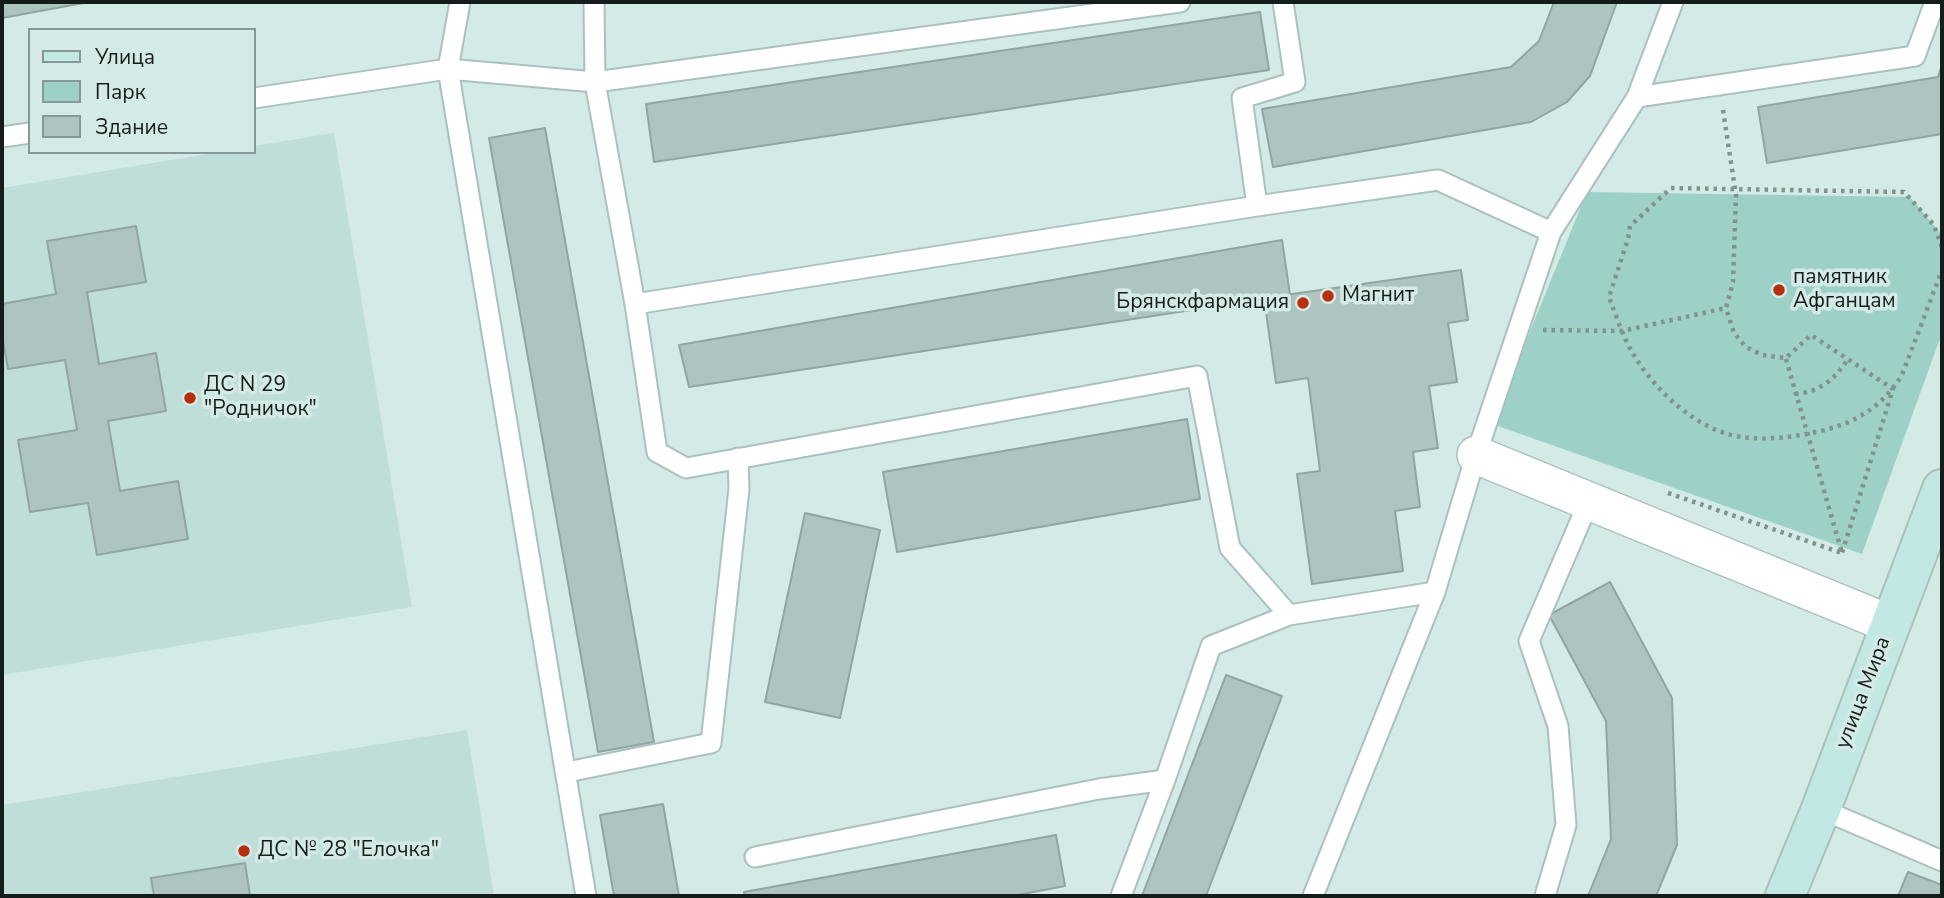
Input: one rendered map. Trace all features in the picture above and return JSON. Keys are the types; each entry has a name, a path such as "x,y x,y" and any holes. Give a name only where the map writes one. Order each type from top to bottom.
{"main road":[{"name":"улица Мира","path":"1785,896 1821,809 1942,489"}],"street":[{"path":"1476,456 1890,624"}],"lane":[{"path":"460,2 448,69 586,896"},
{"path":"594,2 595,82 635,304 657,452 686,468 1197,376 1230,548 1289,615"},
{"path":"256,98 448,69 595,82 1180,2"},
{"path":"1257,206 1242,98 1295,82 1283,2"},
{"path":"1313,896 1435,592 1476,456 1551,232 1637,97 1673,2"},
{"path":"1637,97 1915,56 1935,2"},
{"path":"2,137 28,133"},
{"path":"635,304 1438,180 1551,232"},
{"path":"567,772 711,743 739,489 738,458"},
{"path":"1545,896 1566,825 1558,726 1529,641 1589,501"},
{"path":"1121,896 1165,780 1211,646 1289,615 1435,592"},
{"path":"755,858 1099,789 1165,780"},
{"path":"1821,809 1942,861"}],"path":[{"path":"1719,85 1735,189 1733,282 1726,308 1734,333 1746,347 1762,355 1786,358 1811,335 1893,389"},
{"path":"1942,247 1934,226 1904,191 1671,188 1630,226 1609,297 1637,360 1659,387 1693,417 1713,428 1739,437 1788,438 1844,425 1880,403 1893,389 1902,375 1942,270"},
{"path":"1519,330 1622,331 1726,308"},
{"path":"1786,358 1842,553"},
{"path":"1796,394 1809,393 1824,386 1836,377 1848,359"},
{"path":"1842,553 1893,389"},
{"path":"1657,489 1842,553"}],"shaded area":[{"name":"ДС N 29 \"Родничок\"","path":"334,133 412,607 2,675 2,188 207,154 256,154 256,146"},
{"name":"ДС № 28 \"Елочка\"","path":"467,730 494,896 2,896 2,805"}],"green space":[{"path":"1587,192 1910,197 1942,235 1942,333 1862,554 1492,424"}],"building":[{"path":"2,2 89,2 2,18"},
{"path":"1554,2 1617,2 1590,76 1567,102 1531,122 1273,167 1262,109 1511,67 1539,41"},
{"path":"1260,12 1269,70 654,162 646,104"},
{"path":"1942,65 1942,134 1767,163 1758,107 1938,77"},
{"path":"545,128 654,742 598,752 489,138"},
{"path":"136,226 146,282 87,292 99,364 156,353 166,411 108,421 120,491 178,481 188,539 97,555 88,503 30,512 18,440 77,430 65,360 8,369 2,335 2,304 56,294 47,241"},
{"path":"1282,240 1290,295 689,387 679,345"},
{"path":"1461,270 1468,320 1448,323 1457,382 1429,386 1438,448 1413,452 1420,507 1395,511 1403,571 1312,584 1297,474 1320,471 1308,378 1276,383 1264,298"},
{"path":"1187,419 1200,499 897,552 883,472"},
{"path":"805,513 880,530 840,718 765,702"},
{"path":"1610,582 1672,698 1677,845 1656,896 1588,896 1611,839 1606,721 1549,615"},
{"path":"1226,675 1282,696 1206,896 1142,896"},
{"path":"663,804 679,896 614,896 600,815"},
{"path":"1056,835 1065,886 1012,896 745,896 744,892"},
{"path":"245,863 250,896 154,896 151,878"},
{"path":"1908,872 1942,885 1942,896 1898,896"}],"place":[{"name":"памятник Афганцам","path":"1779,290"},
{"name":"Магнит","path":"1328,296"},
{"name":"Брянскфармация","path":"1303,303"},
{"name":"ДС N 29 \"Родничок\"","path":"190,398"},
{"name":"ДС № 28 \"Елочка\"","path":"244,851"}]}
